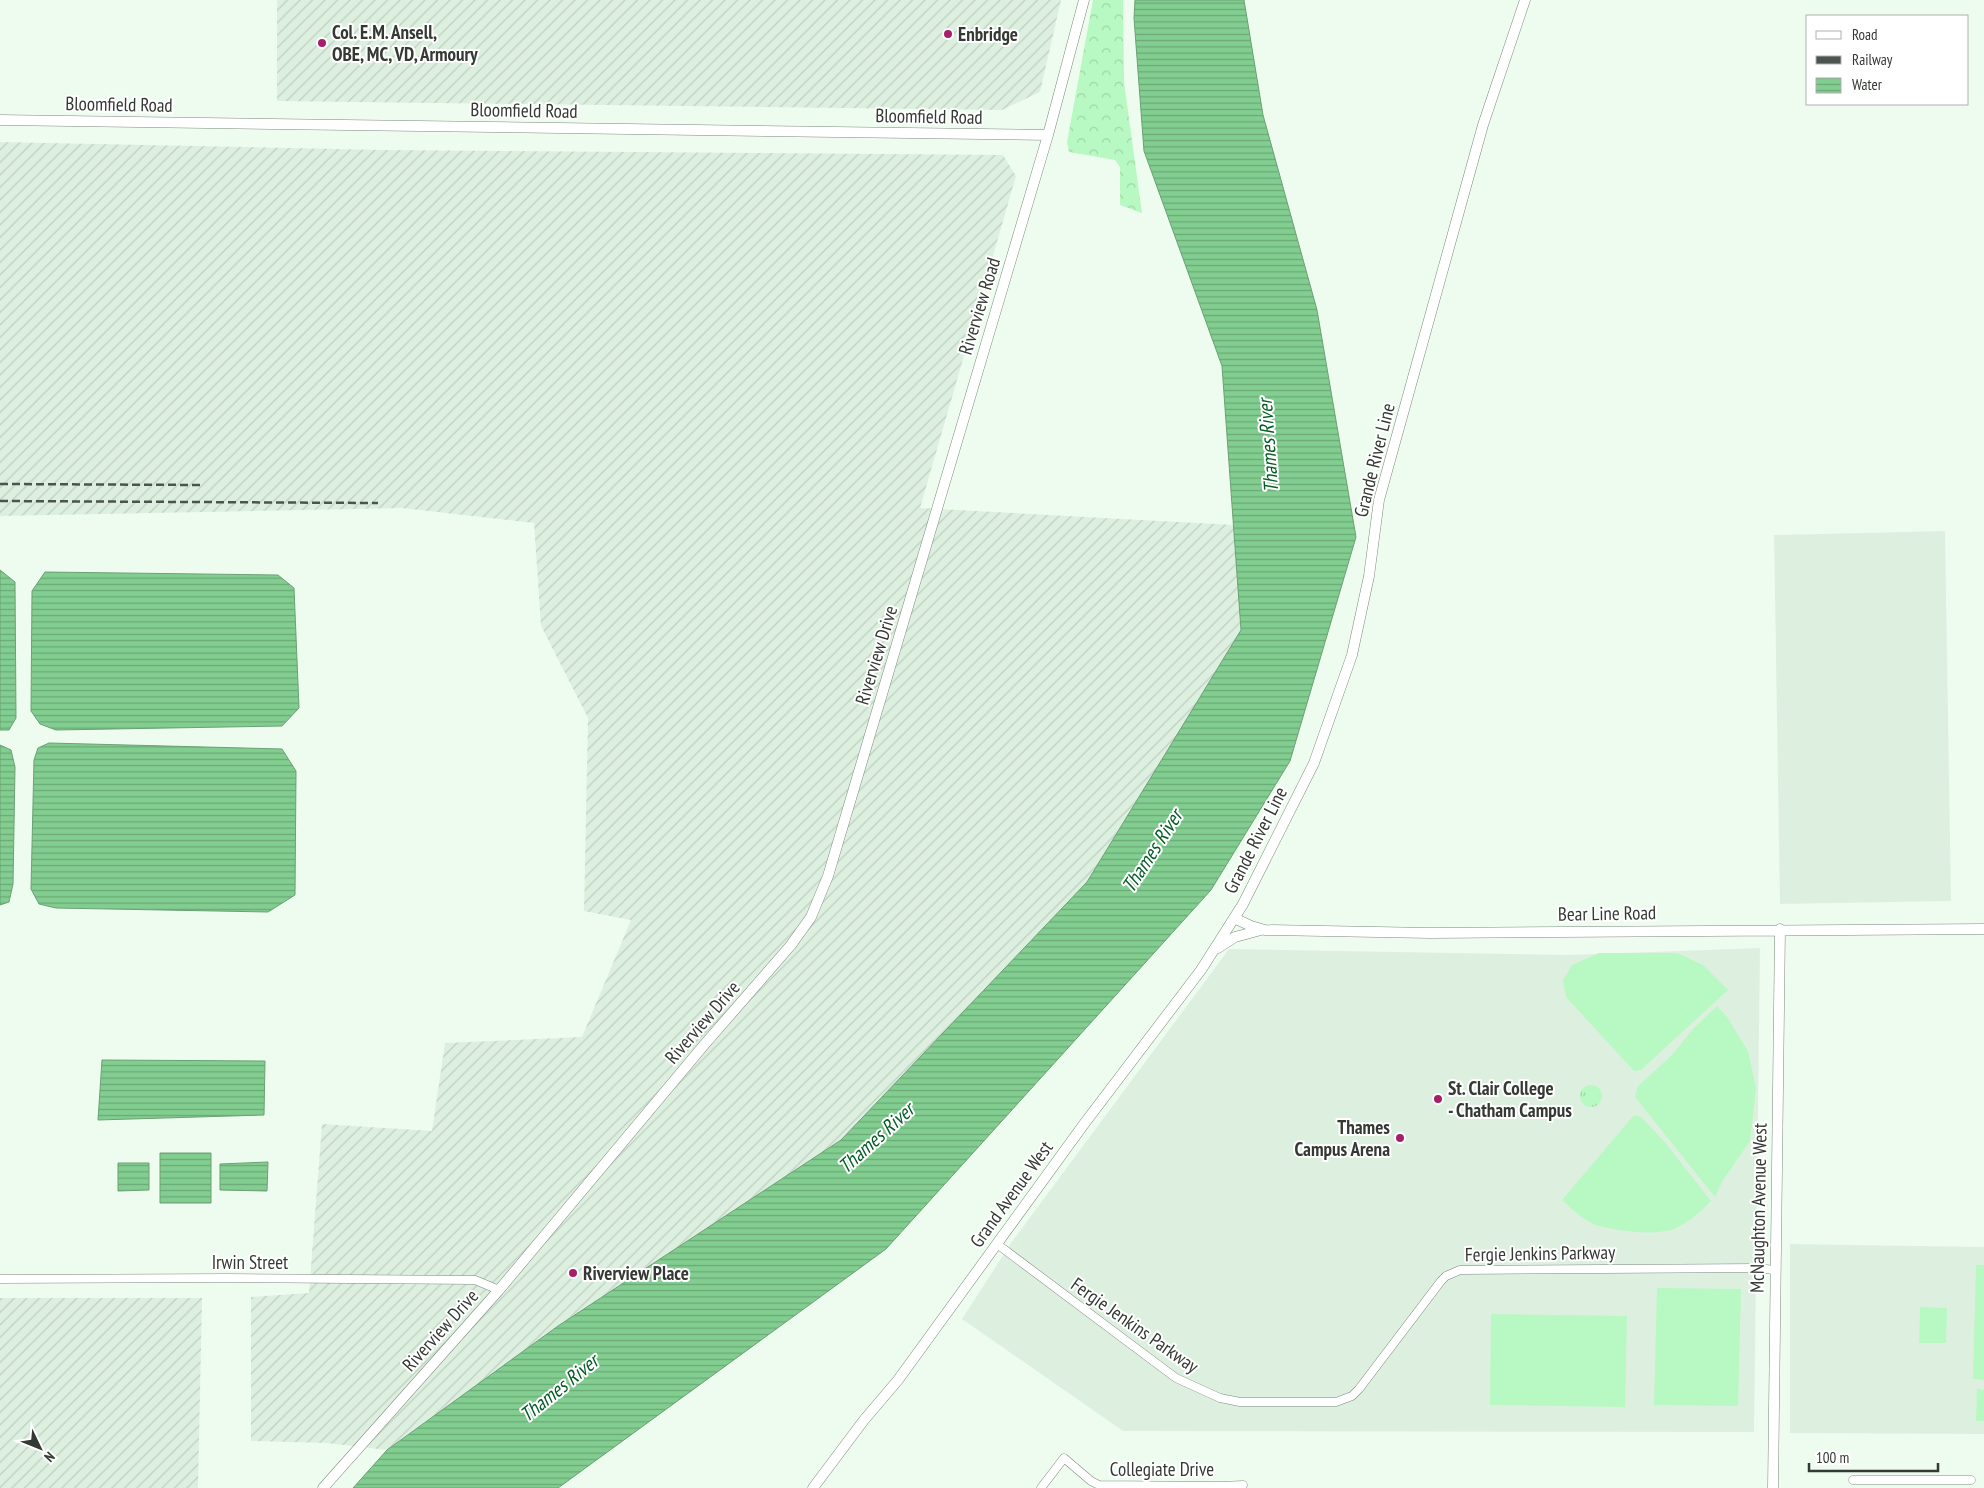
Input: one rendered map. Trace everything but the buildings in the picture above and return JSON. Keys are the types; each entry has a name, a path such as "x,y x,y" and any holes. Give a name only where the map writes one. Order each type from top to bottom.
{"main road":[{"name":"Riverview Road","path":"944,486 1048,135 1084,0"},
{"name":"Grande River Line","path":"1234,918 1314,763 1352,655 1370,576 1379,500 1483,125 1525,0"},
{"name":"Bloomfield Road","path":"0,120 1048,135"},
{"name":"Riverview Drive","path":"322,1488 499,1290 704,1045 782,956 807,923 828,876 944,486"},
{"name":"Bear Line Road","path":"1234,918 1264,930 1430,933 1984,929"},
{"name":"Grand Avenue West","path":"814,1488 864,1420 898,1380 1207,960 1234,918"},
{"name":"McNaughton Avenue West","path":"1773,1488 1774,1270 1780,929"},
{"path":"1207,960 1227,941 1247,933 1264,930"}],"street":[{"name":"Fergie Jenkins Parkway","path":"997,1244 1178,1380 1220,1398 1240,1402 1336,1402 1352,1396 1359,1390 1441,1281 1446,1276 1460,1270 1758,1268 1774,1270"},
{"name":"Irwin Street","path":"0,1279 475,1280 499,1290"},
{"name":"Collegiate Drive","path":"1042,1488 1064,1458 1091,1481 1099,1485 1220,1486 1243,1484 1242,1488"},
{"path":"1853,1480 1891,1484 1927,1484 1970,1480"}],"shaded area":[{"path":"277,0 1061,0 1040,92 1002,110 277,101"},
{"path":"0,142 382,150 1003,155 1016,176 920,508 1234,525 1241,630 1087,882 841,1140 558,1326 387,1450 327,1443 251,1441 251,1297 309,1293 322,1124 432,1131 445,1043 582,1037 631,920 584,911 588,718 541,626 534,523 402,508 0,516"},
{"path":"1945,531 1951,901 1780,904 1774,535"},
{"name":"St. Clair College - Chatham Campus","path":"1760,948 1754,1432 1123,1431 962,1319 1011,1243 1229,949 1568,955"},
{"path":"1790,1244 1984,1247 1984,1434 1790,1433"},
{"path":"0,1298 202,1298 198,1488 0,1488"}],"green space":[{"path":"1093,0 1123,0 1124,82 1142,213 1120,205 1120,167 1115,160 1069,152 1067,142"},
{"path":"1599,953 1677,953 1703,965 1728,990 1641,1070 1634,1071 1566,997 1563,980 1572,965"},
{"path":"1717,1006 1727,1017 1748,1051 1756,1088 1750,1141 1723,1180 1715,1197 1635,1097 1638,1086 1672,1055 1693,1029"},
{"path":"1591,1085 1599,1088 1602,1096 1599,1104 1591,1107 1583,1104 1580,1096 1583,1088"},
{"path":"1634,1115 1641,1117 1664,1141 1711,1201 1694,1217 1674,1229 1656,1232 1624,1231 1596,1225 1578,1214 1562,1200"},
{"path":"1976,1265 1984,1265 1984,1380 1973,1379"},
{"path":"1657,1288 1741,1289 1738,1406 1654,1405"},
{"path":"1920,1307 1947,1308 1946,1343 1919,1343"},
{"path":"1491,1314 1627,1316 1625,1407 1490,1405"},
{"path":"1977,1389 1984,1390 1984,1421 1976,1421"}],"water":[{"name":"Thames River","path":"1135,0 1244,0 1263,115 1317,310 1356,537 1290,761 1211,890 886,1249 558,1488 353,1488 387,1450 558,1326 841,1140 1087,882 1241,630 1222,366 1144,151 1134,18"},
{"path":"0,570 15,582 16,718 9,730 0,730"},
{"path":"45,572 278,575 294,588 299,708 282,726 56,730 40,724 31,711 32,591"},
{"path":"49,743 282,749 296,771 295,895 268,912 56,908 39,904 31,889 34,760 38,748"},
{"path":"0,745 11,750 15,767 13,884 9,902 0,905"},
{"path":"102,1060 265,1061 264,1115 98,1120"},
{"path":"160,1153 211,1153 211,1203 160,1203"},
{"path":"268,1162 267,1191 220,1190 220,1164"},
{"path":"118,1163 149,1163 149,1190 118,1191"}],"railway":[{"path":"0,484 204,485"},
{"path":"0,501 378,503"}],"place":[{"name":"Enbridge","path":"948,34"},
{"name":"Col. E.M. Ansell, OBE, MC, VD, Armoury","path":"322,43"},
{"name":"St. Clair College - Chatham Campus","path":"1438,1099"},
{"name":"Thames Campus Arena","path":"1400,1138"},
{"name":"Riverview Place","path":"573,1273"}]}
